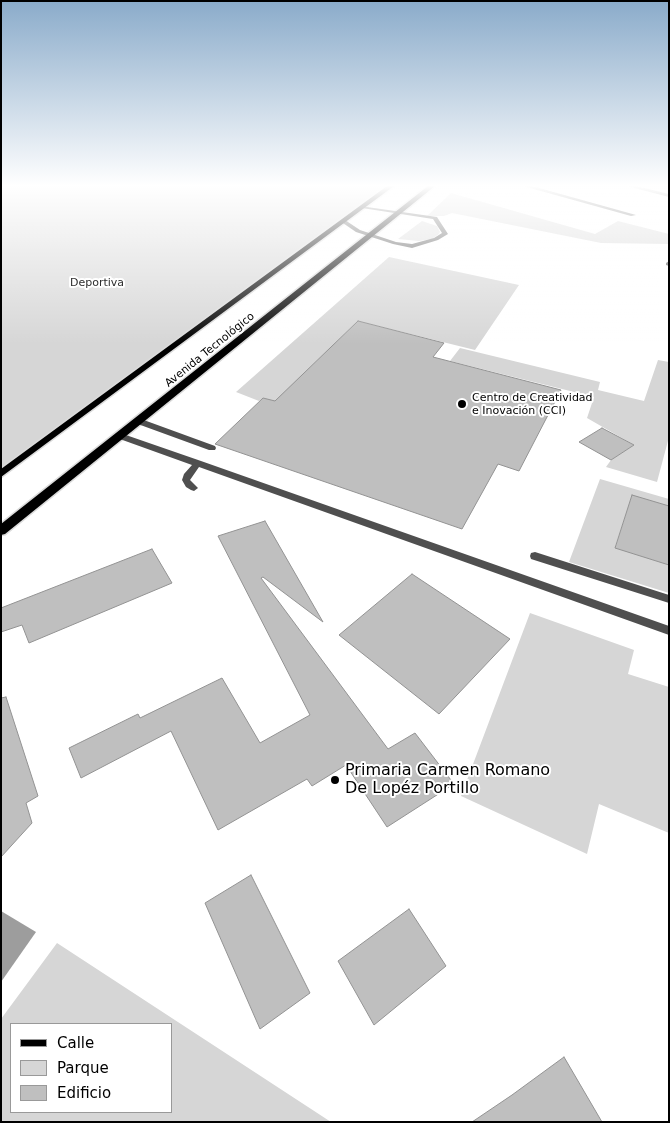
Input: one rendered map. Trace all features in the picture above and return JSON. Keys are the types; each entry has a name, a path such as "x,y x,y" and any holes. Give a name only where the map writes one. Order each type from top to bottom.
{"main road":[{"name":"Avenida Tecnológico","path":"1,474 319,238"},
{"name":"Avenida Tecnológico","path":"1,531 368,238"}],"street":[{"path":"381,238 412,246 437,238"},
{"path":"138,421 212,448"},
{"path":"120,436 669,631"},
{"path":"194,488 189,486 186,480 198,463"},
{"path":"535,556 669,599"}],"green space":[{"name":"Deportiva","path":"1,238 321,238 1,474"},
{"path":"399,238 433,238 419,241"},
{"path":"578,238 669,238 669,244 601,243"},
{"path":"389,257 519,285 475,350 358,321 298,379 364,428 263,398 259,401 236,392"},
{"path":"460,348 600,382 598,390 644,401 658,360 669,362 669,437 657,482 606,467 611,460 634,445 587,418 594,397 450,361"},
{"path":"600,479 669,499 669,506 632,496 615,547 669,565 669,593 569,562"},
{"path":"530,613 634,650 628,674 669,687 669,833 599,804 587,854 461,796"},
{"path":"57,943 331,1122 1,1122 1,1019"}],"shaded area":[{"path":"1,911 36,932 1,982"}],"building":[{"path":"358,321 444,343 433,357 561,390 519,471 498,464 462,529 215,444 263,398 275,401"},
{"path":"602,428 634,445 611,460 579,442"},
{"path":"632,495 669,506 669,565 615,548"},
{"path":"265,521 323,622 263,577 261,578 388,749 415,733 454,784 387,827 346,765 312,786 307,779 218,830 171,731 81,778 69,748 138,714 140,718 222,678 260,743 310,715 218,536"},
{"path":"152,549 172,583 29,643 22,625 1,632 1,608"},
{"path":"412,574 510,639 439,714 339,635"},
{"path":"6,697 38,796 26,803 32,823 1,857 1,698"},
{"path":"251,875 310,993 260,1029 205,903"},
{"path":"409,909 446,966 374,1025 338,961"},
{"path":"564,1057 602,1122 472,1122 512,1095"}],"place":[{"name":"Centro de Creatividad e Inovación (CCI)","path":"462,404"},
{"name":"Primaria Carmen Romano De Lopéz Portillo","path":"335,780"}]}
